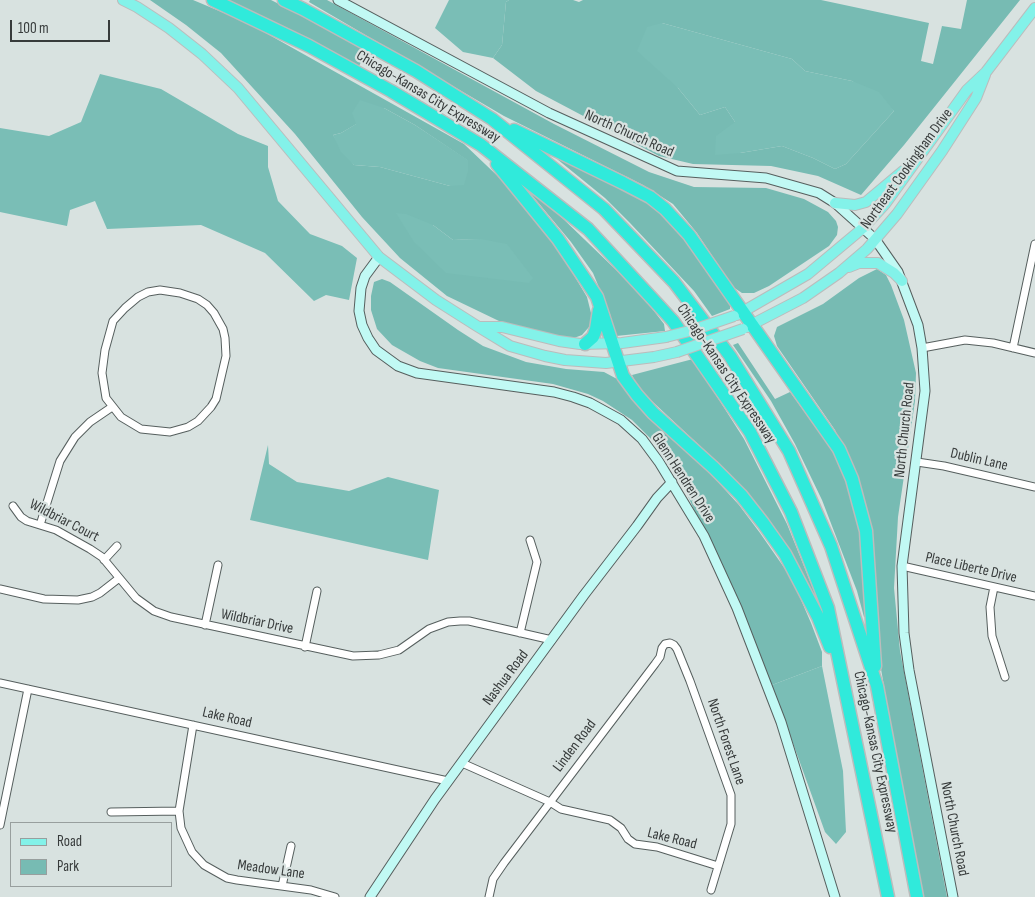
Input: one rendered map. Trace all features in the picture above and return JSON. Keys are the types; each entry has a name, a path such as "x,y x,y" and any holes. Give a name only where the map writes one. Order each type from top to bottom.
{"highway":[{"name":"Chicago-Kansas City Expressway","path":"213,0 309,46 391,91 481,145 588,229 673,321 750,432 792,512 828,608 888,897"},
{"name":"Chicago-Kansas City Expressway","path":"284,0 416,71 492,119 604,209 674,282 730,356 788,451 831,546 877,686 917,897"},
{"path":"492,119 623,183 658,203 689,235 738,314 839,449 852,479 866,531 877,686"},
{"path":"481,145 558,239 597,297 617,362 623,376 637,395 653,413 734,488 763,523 785,554 818,617 843,680"},
{"path":"585,344 593,337 596,329 599,305"}],"main road":[{"name":"Northeast Cookingham Drive","path":"123,0 170,28 202,54 238,88 379,257 436,300 510,346 545,356 589,363 617,362 654,357 676,352 748,327 803,298 844,269 867,249 897,214 942,151 976,98 986,72"},
{"name":"Northeast Cookingham Drive","path":"477,326 502,327 559,341 585,344 611,343 666,337 693,330 738,314 808,274 863,228 885,204 967,90 986,72 1035,8"},
{"path":"835,203 855,205 866,202 915,161"},
{"path":"844,269 859,263 878,264 885,266 902,281"}],"street":[{"name":"North Church Road","path":"338,0 549,113 678,171 766,178 819,193 835,203 875,239 898,272 918,325 922,348 925,392 902,566 904,633 909,670 953,897"},
{"path":"1012,348 1035,244"},
{"name":"Glenn Hendren Drive","path":"379,257 365,276 360,288 358,311 362,325 376,350 398,366 418,373 554,392 590,403 620,420 651,451 672,482 714,556 760,665 781,722 835,897"},
{"path":"160,290 180,293 198,299 207,305 223,329 226,348 216,399 198,421 188,427 170,432 141,429 121,417 112,407 106,398 102,366 113,321 124,308 148,292 160,290"},
{"path":"922,348 965,340 993,343 1035,353"},
{"path":"40,525 60,461 75,437 90,422 112,407"},
{"name":"Dublin Lane","path":"916,462 944,466 1035,487"},
{"name":"Nashua Road","path":"370,897 435,798 584,595 657,498 672,482"},
{"name":"Wildbriar Court","path":"13,506 21,517 56,530 90,549 104,560 118,579"},
{"path":"520,633 537,562 530,540"},
{"name":"Wildbriar Court","path":"104,560 117,546"},
{"path":"205,625 218,565"},
{"name":"Place Liberte Drive","path":"902,566 1035,596"},
{"path":"0,589 44,599 78,600 100,593 118,579"},
{"name":"Wildbriar Drive","path":"118,579 136,598 154,611 171,617 352,656 378,655 399,650 422,633 436,626 460,621 469,621 552,640"},
{"path":"994,587 990,607 992,636 1005,677"},
{"path":"306,647 317,591"},
{"name":"North Forest Lane","path":"665,644 670,643 677,649 731,795 731,824 711,890"},
{"name":"Linden Road","path":"489,897 494,878 504,862 655,664 665,644"},
{"name":"Lake Road","path":"0,683 448,781"},
{"path":"0,826 28,689"},
{"name":"Meadow Lane","path":"193,725 179,811 181,828 187,845 204,865 222,876 321,892 335,897"},
{"name":"Lake Road","path":"462,763 550,802 561,809 610,820 621,828 628,839 639,846 657,847 718,866"},
{"path":"111,812 179,811"},
{"path":"282,886 291,846"}],"green space":[{"path":"150,0 193,0 248,23 464,144 507,185 560,252 587,297 592,317 589,327 582,335 574,338 552,335 499,321 447,296 400,258 362,217 295,134 221,53 186,25","holes":["384,108 415,125 467,160 450,186 380,167 354,165 333,135 341,133","433,225 453,240 481,239 414,242"]},
{"path":"225,0 271,0 367,51 359,66 253,12"},
{"path":"310,0 327,0 554,124 649,172 694,187 766,188 804,199 828,212 836,221 838,227 837,235 829,246 769,286 754,293 742,293 733,287 697,233 673,204 643,185 504,116 309,2"},
{"path":"509,0 573,0 579,2 583,0 821,0 929,23 921,61 933,64 942,26 961,29 967,0 1020,0 904,145 861,195 818,176 771,166 693,164 659,156 536,91 493,58 502,45 506,2","holes":["662,23 792,59 805,71 852,81 894,111 846,164 835,169 782,146 740,153 735,122 725,107 700,115 678,88"]},
{"path":"557,159 605,178 657,207 683,236 730,304 730,309 712,316 694,291 630,223 605,198"},
{"path":"526,188 556,212 640,293 664,324 665,331 616,336 610,314 593,273 571,242"},
{"path":"877,269 886,275 891,285 904,320 916,373 915,401 898,517 894,588 900,651 947,897 922,897 921,894 881,669 873,588 855,474 835,430 777,346 774,336 777,327 823,304 859,278"},
{"path":"382,279 390,282 483,346 526,362 566,369 604,372 617,379 650,417 707,470 739,505 760,533 792,579 822,652 822,666 772,685 683,485 658,446 632,420 603,401 588,394 553,384 438,368 420,361 392,345 377,329 371,310 371,296 374,282"},
{"path":"738,343 775,399 790,392 837,459 856,504 861,543 866,616 864,617 857,591 822,500 795,444 771,401 733,345"},
{"path":"693,359 744,439 787,524 818,601 820,612 764,517 730,474 639,389 632,375"}],"shaded area":[{"path":"449,0 509,0 506,2 502,45 493,58 463,52 435,28"},
{"path":"662,23 792,59 805,71 852,81 879,92 894,111 846,164 835,169 782,146 715,155 716,136 735,122 725,107 700,115 678,88 637,51 647,27"},
{"path":"100,74 161,89 238,134 268,146 268,167 278,201 310,234 342,246 357,258 349,300 326,295 314,301 265,253 201,225 107,229 95,201 70,210 67,226 0,212 0,128 49,136 81,122"},
{"path":"360,100 384,108 415,125 468,160 468,171 464,185 450,186 380,167 354,165 341,152 333,135 341,133 356,124 352,113"},
{"path":"396,213 406,214 433,225 453,240 481,239 507,244 533,278 529,283 446,273 414,242"},
{"path":"268,445 269,464 297,482 349,491 388,477 439,490 428,560 250,520"},
{"path":"822,666 843,771 846,832 836,844 825,832 772,685"}]}
